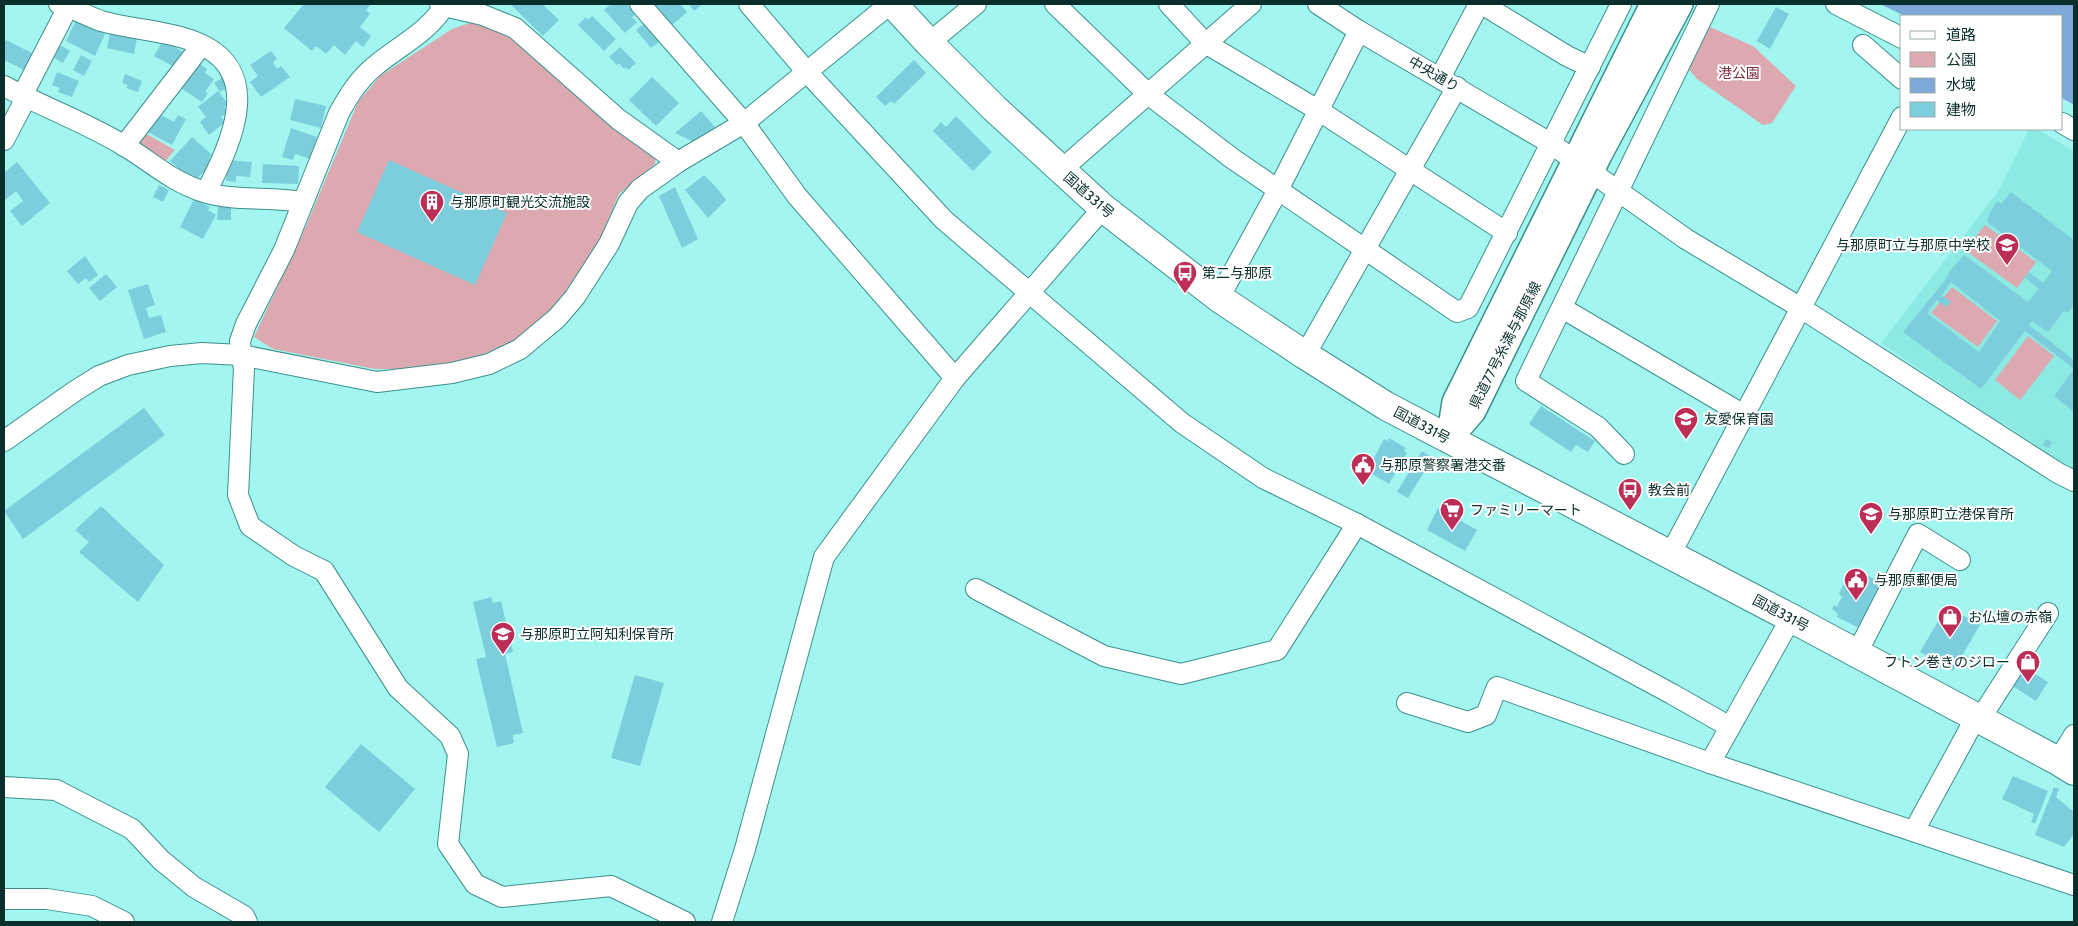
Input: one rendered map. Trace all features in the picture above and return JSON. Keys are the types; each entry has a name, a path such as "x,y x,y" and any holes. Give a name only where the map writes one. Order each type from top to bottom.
{"highway":[{"name":"国道331号","path":"892,4 994,108 1103,208 1219,298 1305,355 1386,406 1792,618 2066,766"}],"main road":[{"name":"県道77号糸満与那原線","path":"1583,165 1653,4"},
{"name":"県道77号糸満与那原線","path":"1449,439 1455,402 1583,165 1680,4"}],"street":[{"path":"640,4 744,123 797,196 955,378"},
{"path":"749,4 807,72 944,220 1182,423 1263,478 1357,524 1672,694 1730,728"},
{"path":"4,441 75,390 99,376 128,365 170,356 202,352 241,355 377,382 452,373 489,364 520,349 557,318 576,297 609,244 628,203 640,189 678,162 744,123 892,4"},
{"path":"929,43 976,4"},
{"path":"1055,4 1148,94 1232,159 1457,312 1468,308 1622,4"},
{"path":"1169,4 1205,44 1318,110 1507,233"},
{"path":"1061,170 1251,4"},
{"name":"中央通り","path":"1318,4 1359,31 1449,82 1550,143 1686,239 1801,308 2058,473 2074,481"},
{"path":"1305,355 1411,170 1481,4 1567,56 1590,67"},
{"path":"1624,454 1598,427 1526,381 1710,4"},
{"path":"1836,4 1900,37"},
{"path":"4,140 63,5 101,20 188,39 216,54 227,67 235,83 239,100 235,123 228,143 206,192"},
{"path":"678,162 618,119 515,28 483,15 443,5 426,27 375,66 360,80 339,113 284,250 246,324 240,341 244,368 238,496 250,526 294,556 324,571 398,688 450,736 458,754 448,844 476,884 502,897 611,886 685,922"},
{"path":"1219,298 1278,190 1359,31"},
{"path":"1863,45 1900,77"},
{"path":"124,146 201,46"},
{"path":"4,86 97,130 181,183 206,192 226,196 281,198 302,202"},
{"path":"1670,555 1900,121"},
{"path":"2063,124 2074,130"},
{"path":"722,922 745,849 824,557 955,378 1103,208"},
{"path":"1562,308 1744,415"},
{"path":"976,589 1104,656 1181,674 1277,650 1357,524"},
{"path":"1857,653 1918,534 1960,560"},
{"path":"1914,831 1978,718 2048,614"},
{"path":"1710,763 1792,618"},
{"path":"1407,703 1468,722 1486,715 1497,687 1710,763 2074,886"},
{"path":"2066,766 2074,735"},
{"path":"4,786 56,790 132,829 161,860 194,887 244,916 247,922"},
{"path":"4,899 47,899 92,906 124,922"}],"shaded area":[{"name":"与那原町立与那原中学校","path":"2029,130 2039,130 2074,151 2074,473 2035,448 2035,444 2000,423 1881,343 1999,190"}],"green space":[{"path":"478,20 512,34 656,155 655,164 619,194 595,251 550,313 513,341 473,359 416,369 375,369 273,349 254,337 306,226 358,102 380,76 452,29"},
{"name":"港公園","path":"1710,27 1753,46 1796,86 1772,123 1763,125 1697,79 1688,68"},
{"path":"143,132 175,150 161,166 132,147"},
{"path":"1985,225 2036,262 2017,288 1965,250"},
{"path":"1952,287 1997,321 1978,347 1931,313"},
{"path":"2028,336 2054,356 2020,400 1995,380"}],"water":[{"path":"1880,4 2074,4 2074,105 2063,99 2063,15 1903,15"}],"building":[{"path":"304,4 371,4 366,10 370,14 360,27 371,36 363,47 356,41 345,55 334,45 326,54 316,46 312,51 284,28"},
{"path":"510,4 542,4 559,20 543,36"},
{"path":"611,4 631,4 628,6 636,14 632,17 637,22 625,33 604,10"},
{"path":"655,4 680,4 687,12 671,26 653,6"},
{"path":"689,4 703,4 694,11"},
{"path":"1776,7 1789,14 1770,49 1757,41"},
{"path":"592,16 616,39 604,51 578,25 586,17 588,20"},
{"path":"76,20 105,34 95,56 66,41"},
{"path":"644,24 659,42 651,48 636,30"},
{"path":"110,33 137,38 134,54 107,48"},
{"path":"6,40 34,54 26,71 4,60 4,43"},
{"path":"163,40 185,53 176,68 154,56"},
{"path":"55,42 70,51 63,63 49,55"},
{"path":"620,47 636,63 628,70 626,67 624,69 619,63 617,65 609,57"},
{"path":"271,51 277,59 273,62 277,69 281,66 290,77 261,97 250,82 258,76 250,65"},
{"path":"81,55 92,61 84,76 73,70"},
{"path":"914,60 926,73 894,104 891,101 885,106 876,97"},
{"path":"196,61 207,69 205,73 214,79 205,92 208,93 202,102 181,88"},
{"path":"57,72 79,81 72,97 58,92 60,88 52,85"},
{"path":"125,74 142,81 138,92 126,88 128,85 122,83"},
{"path":"223,77 229,87 220,92 214,83"},
{"path":"652,77 679,103 656,126 629,100"},
{"path":"218,91 228,104 224,107 228,112 221,117 225,122 209,135 200,122 206,117 198,107"},
{"path":"295,99 326,106 321,128 290,120"},
{"path":"701,111 715,127 707,136 694,142 675,133"},
{"path":"153,114 160,118 161,115 174,122 178,115 186,119 172,145 144,130"},
{"path":"956,116 992,152 973,171 933,131 941,122 946,127"},
{"path":"291,128 317,137 310,159 295,154 293,160 282,157"},
{"path":"192,137 212,155 209,158 213,162 194,182 170,161"},
{"path":"228,160 252,162 250,177 236,176 236,182 226,181"},
{"name":"与那原町観光交流施設","path":"389,160 507,213 475,285 357,232"},
{"path":"17,162 50,203 22,226 10,211 23,201 16,191 4,201 4,173"},
{"path":"263,164 299,166 298,184 262,183"},
{"path":"704,175 726,200 708,218 685,190"},
{"path":"159,185 169,190 163,202 153,197"},
{"path":"675,187 698,239 682,248 659,196"},
{"path":"2011,192 2074,240 2074,304 2068,313 2064,311 2048,332 2032,321 2029,325 2074,360 2074,369 2025,331 1981,389 1903,332 1964,255 2028,302 2039,289 2025,278 2029,272 2043,283 2052,271 1987,222 1990,212 1997,201 2001,204","holes":["1951,282 2000,321 1979,352 1927,313 1937,300 1946,307 1951,302 1942,295"]},
{"path":"194,199 210,207 208,210 216,215 203,239 180,227"},
{"path":"218,206 231,207 231,220 217,220"},
{"path":"85,256 98,275 89,282 86,278 78,284 67,271"},
{"path":"106,274 117,287 100,301 89,288"},
{"path":"148,284 155,305 146,308 149,318 161,315 166,332 144,339 128,290"},
{"path":"2074,369 2074,412 2054,396"},
{"path":"1541,406 1595,441 1588,452 1576,445 1571,452 1529,424"},
{"path":"144,408 165,435 23,539 4,511"},
{"path":"1389,438 1406,448 1404,451 1407,453 1389,484 1367,471 1384,439 1388,441"},
{"path":"2046,439 2052,442 2049,448 2043,445"},
{"path":"1422,451 1433,458 1408,498 1397,492"},
{"path":"101,506 164,565 138,602 79,552 89,542 75,530"},
{"path":"1438,508 1477,530 1465,551 1427,530"},
{"name":"与那原郵便局","path":"1855,569 1882,583 1859,628 1837,617 1838,614 1832,609 1834,605 1837,607 1842,597 1839,593 1845,581 1848,583"},
{"path":"491,597 493,603 501,601 513,652 505,654 523,733 513,735 514,743 497,747 476,659 486,657 473,602"},
{"name":"お仏壇の赤嶺","path":"1947,606 1980,625 1953,671 1920,652"},
{"name":"フトン巻きのジロー","path":"2020,664 2048,682 2036,701 2008,683"},
{"path":"635,675 664,683 640,766 611,758"},
{"path":"361,744 415,789 379,832 325,787"},
{"path":"2013,776 2048,791 2035,824 2031,822 2034,814 2002,799"},
{"path":"2054,787 2059,789 2056,797 2074,812 2072,815 2074,816 2074,834 2064,847 2035,835"}],"place":[{"name":"与那原町観光交流施設","path":"432,223"},
{"name":"与那原町立与那原中学校","path":"2007,266"},
{"name":"第二与那原","path":"1185,294"},
{"name":"友愛保育園","path":"1686,440"},
{"name":"与那原警察署港交番","path":"1363,486"},
{"name":"教会前","path":"1630,511"},
{"name":"ファミリーマート","path":"1452,531"},
{"name":"与那原町立港保育所","path":"1871,535"},
{"name":"与那原郵便局","path":"1856,601"},
{"name":"お仏壇の赤嶺","path":"1950,638"},
{"name":"与那原町立阿知利保育所","path":"503,655"},
{"name":"フトン巻きのジロー","path":"2028,683"}]}
